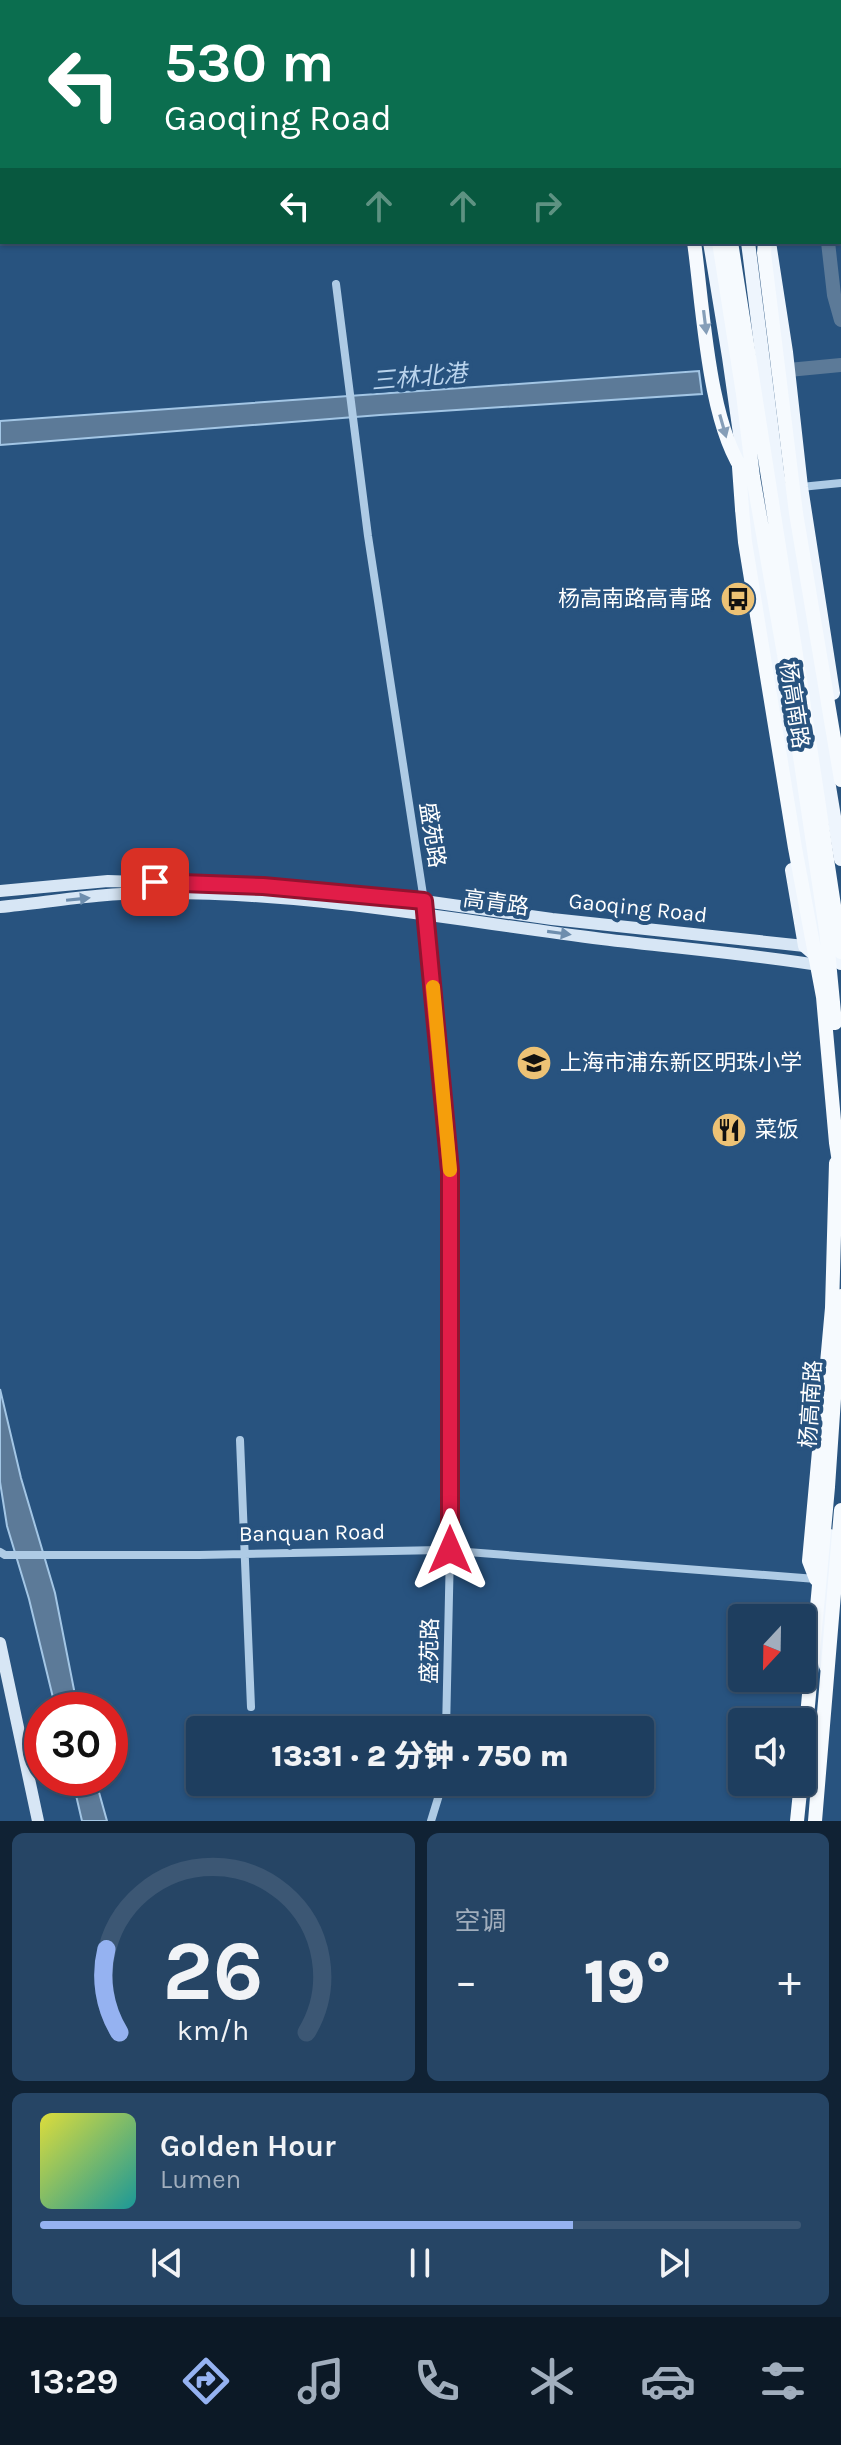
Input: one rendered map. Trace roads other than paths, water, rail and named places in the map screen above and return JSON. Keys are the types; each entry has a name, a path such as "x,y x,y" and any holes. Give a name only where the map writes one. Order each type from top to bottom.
{"highway":[{"path":"694,244 715,395 739,466"},
{"name":"杨高南路","path":"720,244 746,333 744,355"},
{"name":"杨高南路","path":"731,244 731,280 744,355 762,393 778,459 796,513 841,780"},
{"path":"765,245 768,284 762,393 778,459"},
{"name":"杨高南路","path":"762,393 759,515 794,681 841,952"},
{"name":"杨高南路","path":"778,459 794,681 826,930 841,1101"},
{"name":"杨高南路","path":"739,466 745,542 792,833 823,997 841,1175"},
{"path":"831,1580 809,1561 832,1308 836,1143"},
{"name":"杨高南路","path":"808,1708 841,1296"},
{"path":"816,1821 841,1510"},
{"path":"795,1821 798,1796"}],"main road":[{"path":"702,244 709,283 724,322"},
{"name":"杨高南路","path":"711,244 731,280"},
{"name":"杨高南路","path":"740,244 724,322 762,393 739,466 754,543 813,947"},
{"path":"744,355 754,277 748,244"},
{"path":"765,245 786,352 762,393 794,418"},
{"name":"杨高南路","path":"778,459 794,418"},
{"name":"杨高南路","path":"794,418 801,487 841,743"},
{"path":"778,459 841,859"},
{"name":"杨高南路","path":"754,543 759,515"},
{"path":"754,543 746,582 813,947 838,966 839,1287 823,1513 831,1580 830,1676 816,1821"},
{"name":"Gaoqing Road","path":"0,891 108,881 263,886 425,908 552,919 841,952"},
{"name":"高青路","path":"0,907 149,892 425,908 602,939 838,966"},
{"path":"806,1708 841,1543"},
{"path":"0,1643 38,1821"}],"street":[{"name":"盛苑路","path":"336,284 368,536 425,908 450,1171 450,1550 446,1716"},
{"path":"801,487 841,483"},
{"path":"240,1440 251,1707"},
{"name":"Banquan Road","path":"0,1552 53,1555 450,1550 831,1580"},
{"path":"431,1821 439,1796"}],"water":[{"path":"699,371 702,394 0,445 0,421"},
{"path":"0,1389 21,1478 55,1593 74,1692 52,1692 7,1526 0,1482"},
{"path":"76,1796 100,1796 107,1821 82,1821"}],"waterway":[{"path":"828,244 834,295 841,320"},
{"name":"三林北港","path":"778,371 841,365"}],"place":[{"name":"杨高南路高青路","path":"738,599"},
{"name":"上海市浦东新区明珠小学","path":"534,1063"},
{"name":"菜饭","path":"729,1130"}]}
